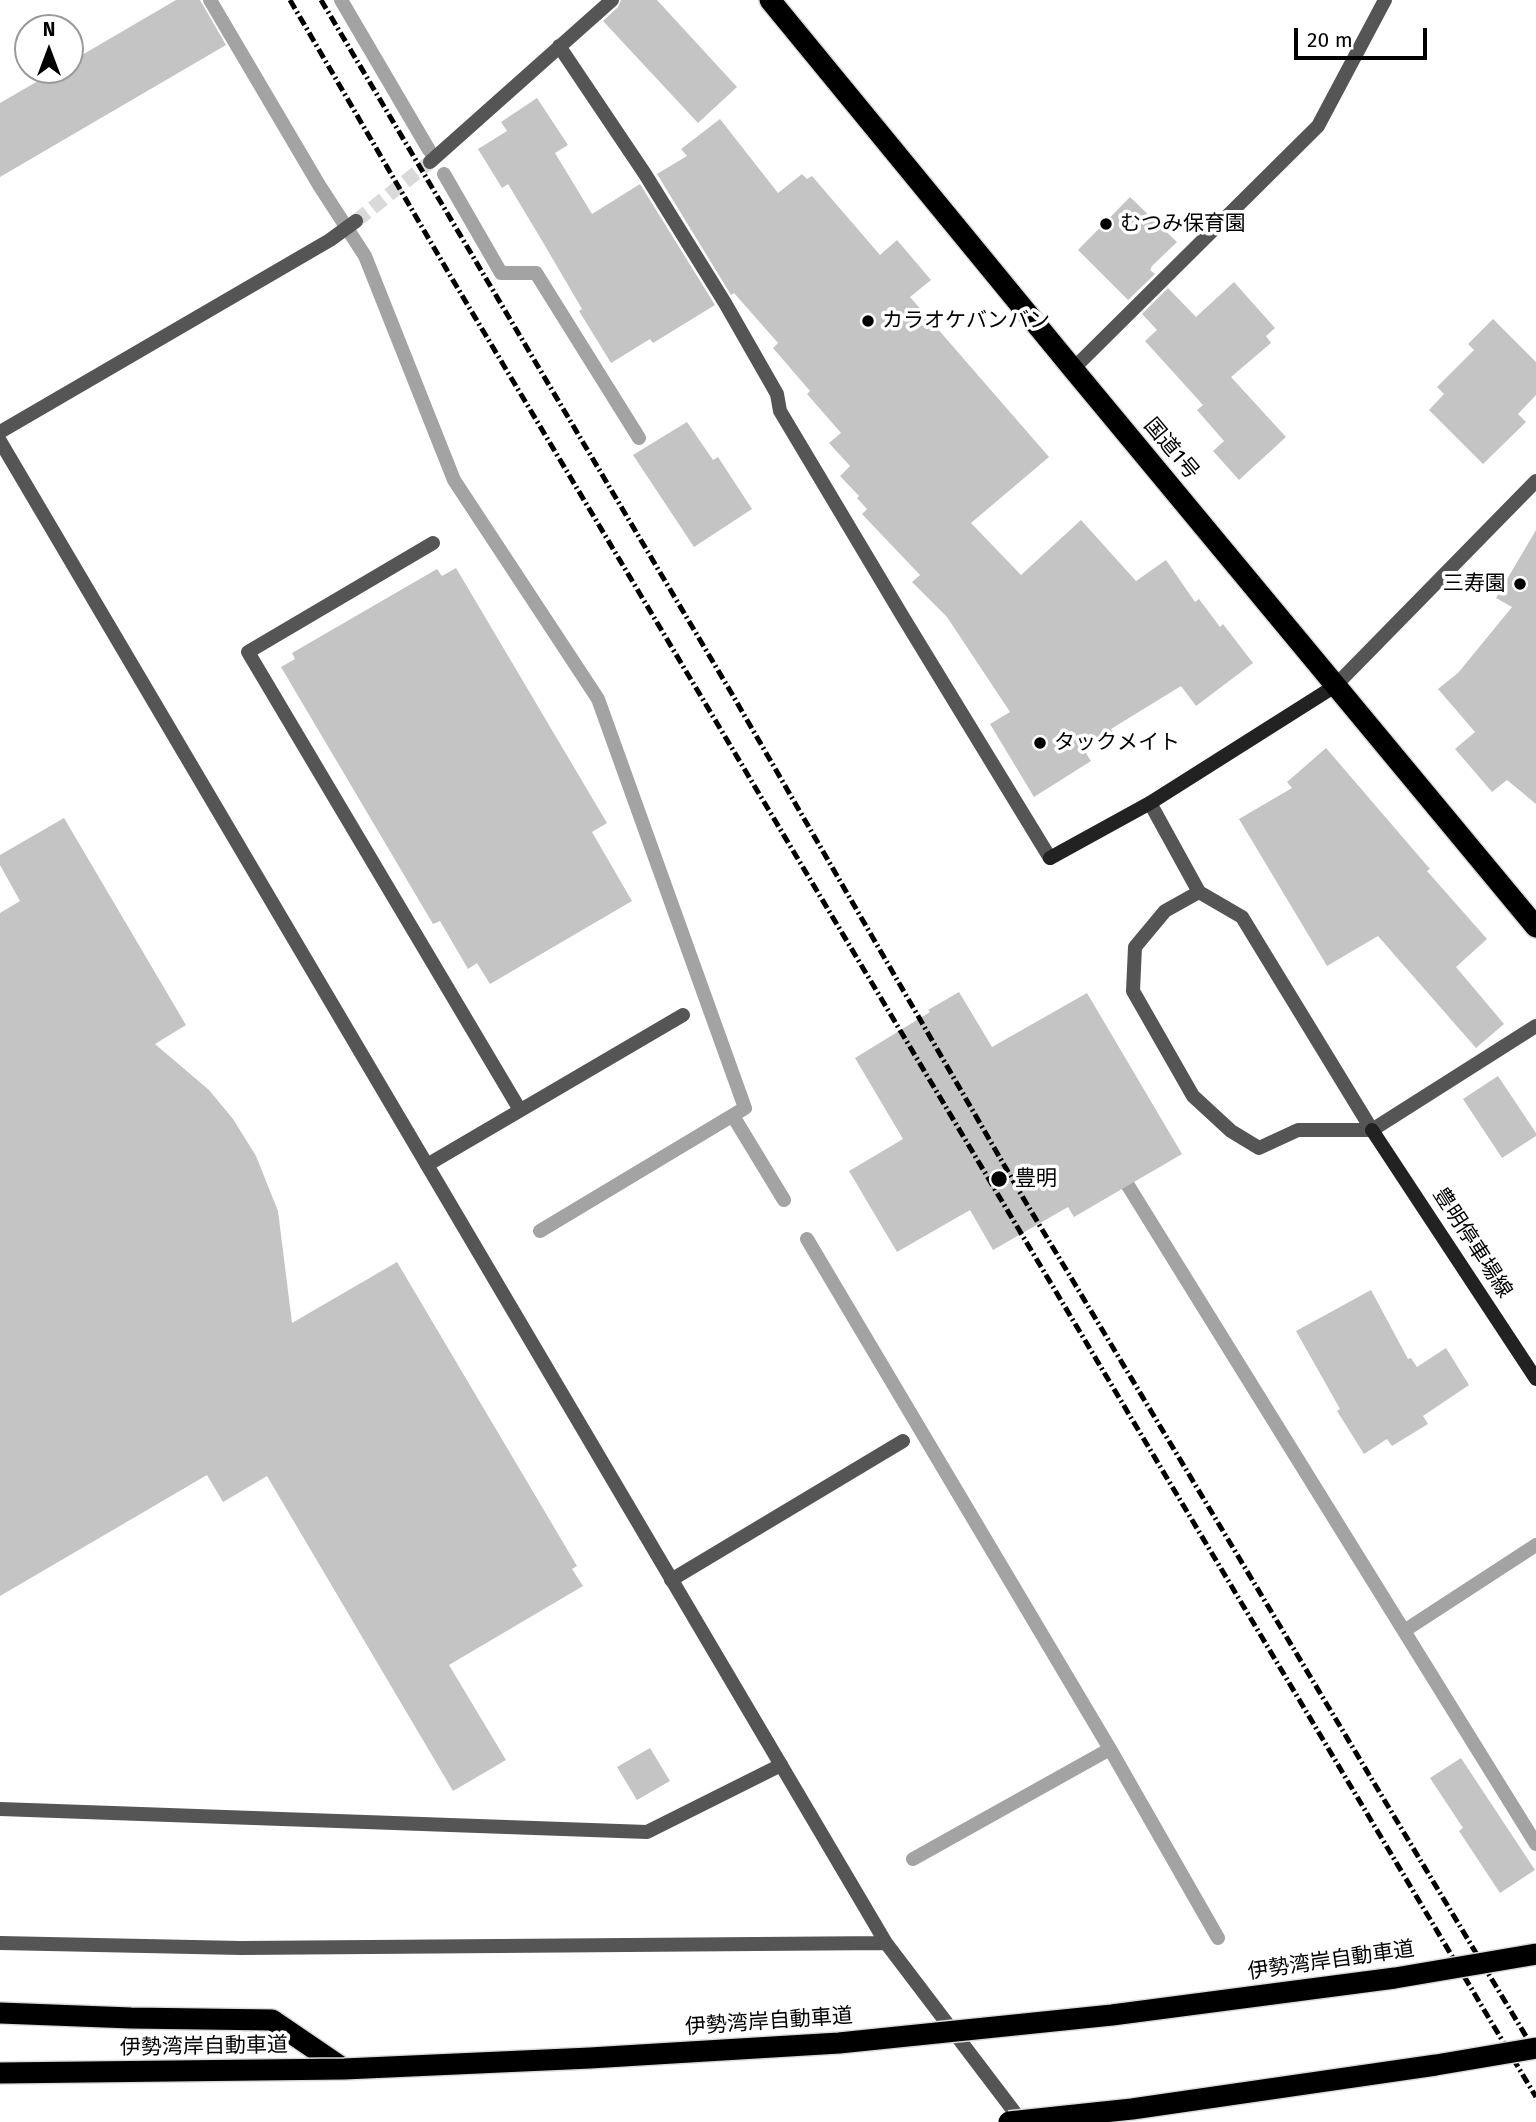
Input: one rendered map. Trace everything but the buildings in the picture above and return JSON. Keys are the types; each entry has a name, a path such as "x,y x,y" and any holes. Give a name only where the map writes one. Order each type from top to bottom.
{"highway":[{"name":"国道1号","path":"771,0 1536,927"},
{"name":"伊勢湾岸自動車道","path":"0,2073 344,2069 839,2043 1112,2015 1395,1978 1536,1954"},
{"path":"0,2013 272,2020 344,2069"},
{"path":"1009,2122 1132,2109 1536,2048"}],"street":[{"path":"430,162 612,0"},
{"path":"1073,369 1318,126 1385,0"},
{"path":"559,46 645,174 725,303 777,394 780,411 1050,858 1150,803 1335,686 1536,481"},
{"path":"0,432 330,240 356,221"},
{"path":"0,441 886,1943 1022,2122"},
{"path":"433,543 248,652 520,1110"},
{"path":"1150,803 1199,892 1242,917 1373,1130"},
{"path":"1199,892 1165,911 1135,947 1133,991 1193,1096 1231,1131 1258,1148 1298,1130 1373,1130 1536,1026"},
{"path":"427,1165 683,1016"},
{"name":"豊明停車場線","path":"1373,1130 1536,1379"},
{"path":"671,1580 902,1441"},
{"path":"0,1809 646,1832 781,1765"},
{"path":"0,1943 240,1948 886,1943"}],"waterway":[{"path":"210,0 319,185 365,256 454,480 598,699 745,1108 540,1231"},
{"path":"341,0 429,150"},
{"path":"444,174 501,273 536,273 639,438"},
{"path":"733,1116 784,1200"},
{"path":"1119,1171 1536,1844"},
{"path":"807,1239 1110,1749 1218,1938"},
{"path":"1404,1631 1536,1545"},
{"path":"913,1859 1110,1749"}],"tunnel":[{"path":"356,221 430,162"}],"railway":[{"path":"290,0 451,277 1536,2097"},
{"path":"321,0 732,694 1022,1196 1536,2053"}],"place":[{"name":"むつみ保育園","path":"1106,224"},
{"name":"カラオケバンバン","path":"868,321"},
{"name":"三寿園","path":"1520,584"},
{"name":"タックメイト","path":"1040,743"},
{"name":"豊明","path":"999,1179"}]}
